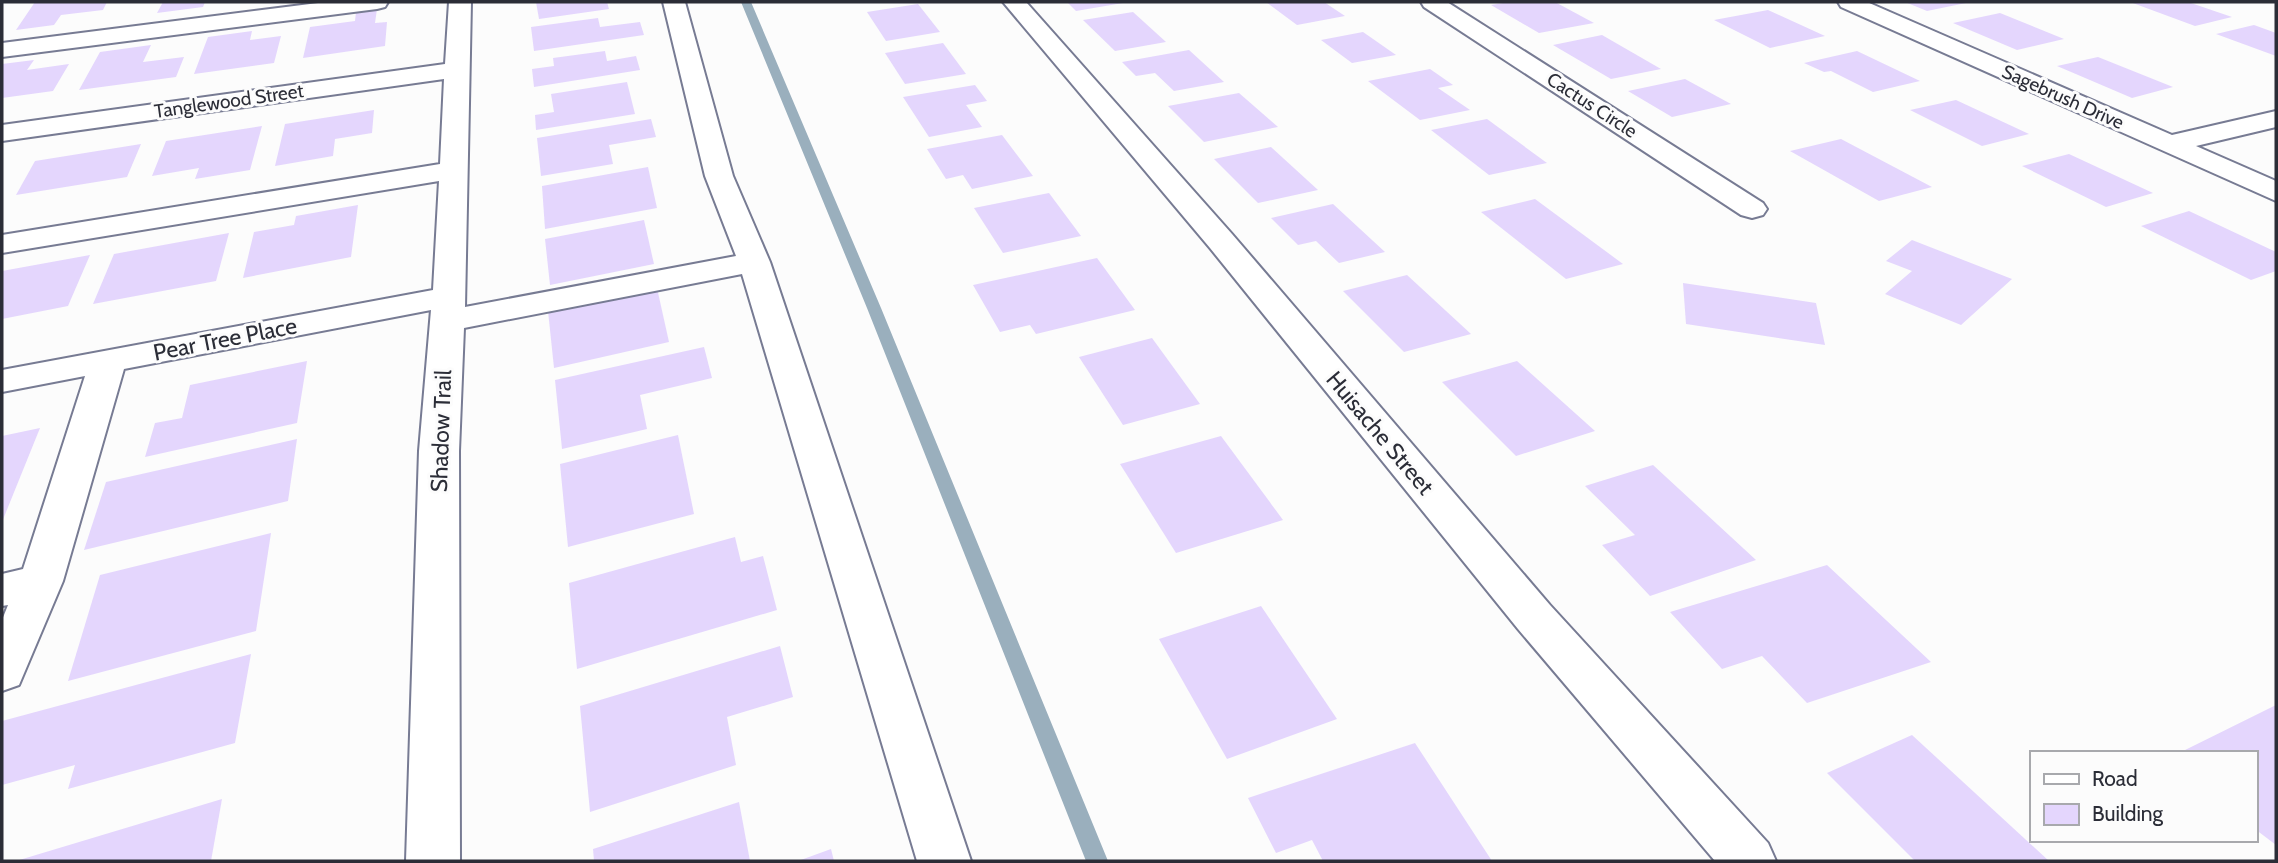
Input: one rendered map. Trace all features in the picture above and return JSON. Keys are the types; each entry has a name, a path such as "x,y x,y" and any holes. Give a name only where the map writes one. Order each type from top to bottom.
{"street":[{"path":"2,50 377,2"},
{"name":"Shadow Trail","path":"433,861 439,451 448,309 460,2"},
{"path":"674,2 719,177 754,262 944,861"},
{"name":"Huisache Street","path":"1014,2 1222,242 1534,617 1749,861"},
{"name":"Cactus Circle","path":"1432,2 1752,209"},
{"name":"Sagebrush Drive","path":"1849,2 2276,191"},
{"name":"Tanglewood Street","path":"2,133 456,70"},
{"path":"2170,144 2276,119"},
{"path":"2,244 453,170"},
{"name":"Pear Tree Place","path":"2,381 108,361 754,262"},
{"path":"2,671 21,586 108,361"}],"building":[{"path":"35,2 107,2 103,10 61,15 54,25 16,30"},
{"path":"163,2 205,2 203,7 157,13"},
{"path":"536,2 607,2 609,9 539,19"},
{"path":"1067,2 1123,2 1123,3 1076,11"},
{"path":"1266,2 1324,2 1345,16 1297,25"},
{"path":"1509,2 1555,2 1594,23 1539,33 1491,5"},
{"path":"1905,2 1966,2 1966,3 1927,11"},
{"path":"2130,2 2188,2 2232,17 2195,26"},
{"path":"918,4 940,32 886,41 867,12"},
{"path":"377,9 375,23 387,22 385,46 303,58 310,27 355,21 356,12"},
{"path":"1768,10 1825,36 1770,48 1714,20"},
{"path":"1133,12 1166,42 1115,51 1083,20"},
{"path":"2000,13 2064,39 2017,50 1953,23"},
{"path":"598,18 600,27 640,22 644,35 534,51 531,27"},
{"path":"2254,25 2276,33 2276,56 2216,34"},
{"path":"252,31 250,40 281,36 274,63 194,74 208,37"},
{"path":"1363,32 1396,55 1352,63 1321,40"},
{"path":"1602,35 1661,69 1611,79 1553,45"},
{"path":"943,43 966,74 905,84 885,53"},
{"path":"151,45 143,62 184,57 176,77 79,90 100,52"},
{"path":"1189,50 1224,82 1174,91 1155,73 1136,76 1122,62"},
{"path":"605,51 607,61 636,56 640,70 534,87 532,69 554,66 553,58"},
{"path":"1857,51 1920,81 1873,92 1831,71 1824,72 1804,63"},
{"path":"2098,57 2173,87 2132,98 2057,66"},
{"path":"34,60 27,70 69,64 53,91 2,98 2,64"},
{"path":"1430,69 1453,85 1438,88 1470,110 1420,120 1368,81"},
{"path":"1685,79 1731,104 1672,117 1628,91"},
{"path":"627,82 635,114 536,130 535,115 554,112 551,94"},
{"path":"975,85 987,101 966,105 982,127 929,137 903,97"},
{"path":"1239,93 1278,127 1204,142 1168,106"},
{"path":"1956,100 2029,134 1982,146 1910,110"},
{"path":"374,110 372,133 335,139 333,156 275,166 285,124"},
{"path":"651,119 656,137 609,145 613,164 541,176 537,138"},
{"path":"1487,119 1547,163 1489,175 1431,130"},
{"path":"262,126 250,170 195,179 199,168 152,176 166,141"},
{"path":"1002,135 1033,176 972,189 963,175 946,179 927,149"},
{"path":"1841,139 1932,187 1879,201 1790,151"},
{"path":"141,144 127,177 16,195 35,161"},
{"path":"1271,147 1318,190 1258,203 1214,159"},
{"path":"2069,154 2153,193 2106,207 2022,166"},
{"path":"648,167 657,208 545,229 542,186"},
{"path":"1049,193 1081,236 1003,253 974,208"},
{"path":"1535,199 1623,264 1566,279 1481,212"},
{"path":"1333,204 1385,252 1339,263 1316,241 1298,245 1271,218"},
{"path":"358,205 351,257 243,278 254,232 294,225 296,216"},
{"path":"2189,211 2276,252 2276,271 2251,280 2141,226"},
{"path":"644,220 654,264 550,285 545,239"},
{"path":"229,233 216,281 93,304 114,254"},
{"path":"1912,240 2012,279 1961,325 1885,294 1912,271 1886,261"},
{"path":"90,255 68,306 2,319 2,271"},
{"path":"1097,258 1135,310 1036,334 1030,325 1000,332 973,285"},
{"path":"1407,275 1471,334 1404,352 1343,291"},
{"path":"1683,283 1816,303 1825,345 1686,324"},
{"path":"657,288 669,342 554,368 548,311"},
{"path":"1152,338 1200,404 1123,425 1079,357"},
{"path":"704,347 712,378 640,395 647,429 562,449 555,380"},
{"path":"307,361 297,423 145,457 155,423 182,418 190,385"},
{"path":"1517,361 1595,431 1516,456 1442,382"},
{"path":"40,428 2,522 2,436"},
{"path":"678,435 694,514 568,547 560,464"},
{"path":"1221,436 1283,520 1176,553 1120,464"},
{"path":"297,439 288,501 84,550 106,482"},
{"path":"1653,465 1756,560 1650,596 1602,545 1635,535 1585,486"},
{"path":"271,533 256,631 68,681 100,575"},
{"path":"735,537 741,562 763,556 777,610 577,669 569,583"},
{"path":"1827,565 1931,662 1807,703 1762,656 1722,669 1670,612"},
{"path":"1261,606 1337,719 1227,759 1159,639"},
{"path":"780,646 793,697 727,717 736,765 590,812 580,706"},
{"path":"251,654 235,743 68,789 75,765 2,785 2,721"},
{"path":"2276,705 2276,845 2257,831 2257,751 2183,751"},
{"path":"1912,735 2049,861 1915,861 1827,773"},
{"path":"1415,743 1492,861 1323,861 1312,840 1276,853 1248,798"},
{"path":"222,799 211,861 16,861"},
{"path":"739,802 750,861 594,861 593,849"},
{"path":"831,849 834,861 798,861"}],"waterway":[{"path":"746,2 874,308 1097,861"}]}
